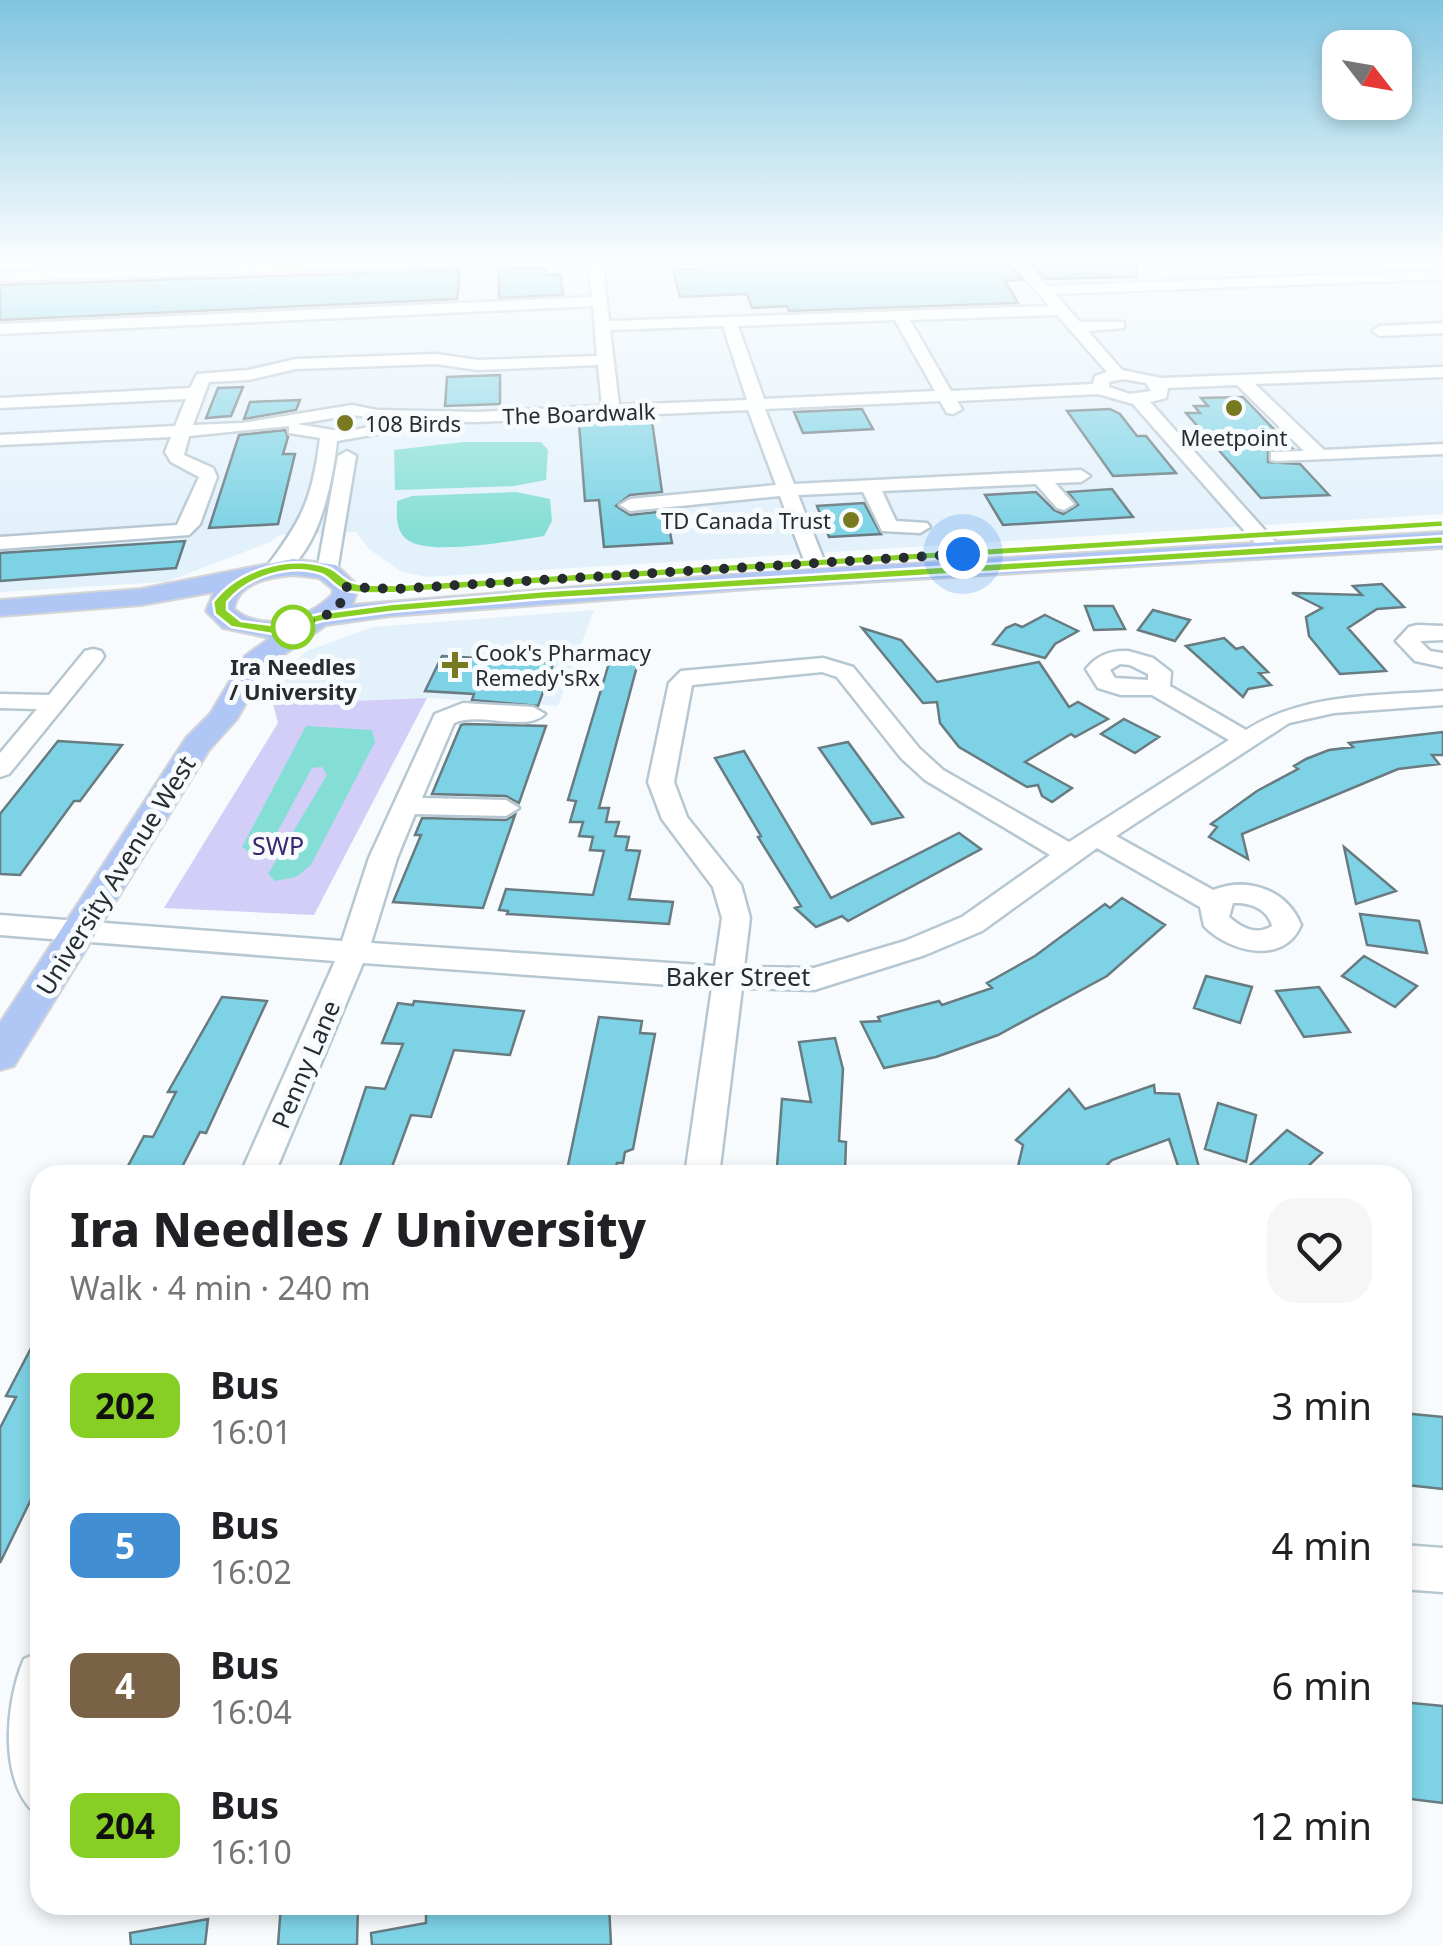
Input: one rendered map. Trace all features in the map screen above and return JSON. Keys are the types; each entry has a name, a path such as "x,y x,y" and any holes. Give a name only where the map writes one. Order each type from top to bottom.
{"main road":[{"path":"0,623 166,611 272,629 318,620 564,594 1264,542 1443,524"},
{"path":"0,608 141,597 275,569 395,589 816,563 1264,542 1443,540"},
{"name":"University Avenue West","path":"197,744 202,702 235,653 232,622 220,602 234,584 247,577"},
{"path":"318,620 338,608 346,597 336,579"},
{"name":"University Avenue West","path":"0,1055 197,744 222,719 254,662 318,620"}],"street":[{"path":"606,350 611,412"},
{"path":"737,350 756,406 753,426 786,490 816,563"},
{"path":"919,350 958,416"},
{"path":"1097,350 1118,375"},
{"path":"1333,358 1356,376"},
{"path":"0,543 187,529 208,477 206,472 176,458 174,452 179,431 204,377 248,375 296,364 436,359 478,364 608,360"},
{"path":"1101,389 1101,379 1118,375 1141,376 1159,384 1443,372"},
{"path":"1242,382 1320,456"},
{"path":"1159,384 1160,394 1138,399 1264,542"},
{"name":"The Boardwalk","path":"372,426 478,417 1101,389 1138,399"},
{"path":"0,402 196,393"},
{"path":"322,428 346,410 372,426"},
{"path":"0,440 372,426"},
{"path":"336,579 349,450 372,426"},
{"path":"275,569 299,545 313,520 329,464 322,428"},
{"path":"1277,456 1443,449"},
{"path":"630,505 786,490 1081,476"},
{"path":"1041,478 1064,504"},
{"path":"870,486 889,527 920,528"},
{"path":"1443,633 1417,632 1407,641 1423,656 1443,660"},
{"path":"0,768 93,656"},
{"path":"703,1165 736,918 727,885 675,819 661,782 681,683 688,676 770,668 836,668 845,672 910,754 934,774 1070,855"},
{"path":"1154,688 1244,739"},
{"name":"Baker Street","path":"0,925 664,976 814,979 915,948 972,924 1096,836 1281,718 1308,710 1443,698"},
{"path":"0,702 55,702"},
{"name":"Penny Lane","path":"261,1165 353,952 383,858 444,719 463,710 533,714"},
{"path":"0,735 26,736"},
{"path":"408,806 506,808"},
{"path":"1096,836 1215,903"},
{"path":"1412,1567 1443,1570"},
{"path":"30,1702 22,1724 22,1760 30,1784"}],"shaded area":[{"path":"0,350 1443,350 1443,514 428,577 402,572 369,549 356,532 279,535 270,542 166,582 0,592"},
{"path":"594,610 558,706 427,698 273,704 292,664 307,651 373,627"}],"green space":[{"name":"SWP","path":"427,698 314,915 164,908 278,723 273,704"}],"water":[{"path":"463,442 541,442 548,450 546,480 514,486 395,490 394,450"},
{"path":"516,492 550,499 552,521 544,536 431,547 405,538 398,525 397,501 412,496"},
{"path":"306,726 372,730 375,742 311,865 296,877 275,881 268,874 327,775 322,767 312,768 268,849 250,853 242,847"}],"building":[{"path":"500,375 500,404 445,406 447,377"},
{"path":"243,387 231,416 206,418 218,388"},
{"path":"1243,397 1292,448 1268,449 1268,462 1300,464 1329,495 1261,498 1186,413 1200,413 1194,406 1208,406 1201,398"},
{"path":"300,400 296,410 244,419 250,402"},
{"path":"862,409 873,429 803,433 794,412"},
{"path":"1110,409 1120,414 1137,436 1146,436 1176,473 1113,476 1067,411"},
{"path":"652,421 662,492 630,495 616,506 630,515 666,511 672,543 604,547 599,500 585,501 579,424"},
{"path":"285,430 288,437 283,454 295,454 278,524 209,528 239,435"},
{"path":"1112,489 1133,517 1003,525 985,495 1036,492 1063,514 1078,505 1068,492"},
{"name":"TD Canada Trust","path":"864,503 881,534 829,537 817,506"},
{"path":"185,541 176,568 0,581 0,553"},
{"path":"1382,584 1404,607 1377,609 1348,628 1386,671 1340,674 1309,636 1306,617 1322,608 1292,593 1362,595 1353,586"},
{"path":"1085,606 1113,606 1125,629 1094,630"},
{"path":"1153,610 1190,620 1175,641 1138,630"},
{"path":"1045,615 1078,631 1055,644 1045,658 993,644 1006,628 1015,624 1022,627"},
{"path":"862,628 901,640 937,682 1039,662 1069,707 1078,702 1108,719 1075,737 1071,734 1025,762 1072,788 1052,802 1042,796 1038,785 1027,787 959,747 940,723 937,702 923,703"},
{"path":"1224,638 1236,649 1243,647 1268,672 1259,673 1271,685 1248,689 1243,697 1186,646"},
{"path":"612,653 640,655 599,808 609,808 606,822 619,822 615,836 629,837 626,850 640,851 629,899 673,902 669,924 507,914 508,911 499,910 506,889 593,895 604,851 590,850 593,837 579,836 583,822 570,822 576,801 568,800"},
{"path":"442,656 554,662 538,706 472,700 474,694 425,691"},
{"path":"1124,719 1159,737 1135,753 1101,734"},
{"path":"461,725 546,726 519,803 506,796 432,794"},
{"path":"1443,732 1443,755 1432,755 1439,764 1398,769 1242,834 1248,859 1209,837 1217,827 1211,824 1257,791 1298,769 1294,766 1306,759 1329,750 1353,747 1349,743"},
{"path":"58,741 122,745 80,801 74,801 20,875 0,874 0,814"},
{"path":"848,742 903,817 872,824 819,748"},
{"path":"744,751 831,898 959,833 981,849 848,921 842,916 816,927 795,908 801,906 715,758"},
{"path":"515,815 483,908 393,902 421,835 415,835 422,818 506,820"},
{"path":"1344,847 1396,891 1356,904"},
{"path":"1122,898 1165,925 1107,976 998,1035 936,1057 884,1068 861,1022 880,1021 878,1017 939,1001 942,1005 992,988 987,983 1035,956 1105,904 1110,908"},
{"path":"1360,914 1419,921 1427,953 1367,945"},
{"path":"1364,956 1417,986 1395,1007 1342,976"},
{"path":"1206,976 1252,987 1240,1023 1194,1008"},
{"path":"1319,987 1350,1032 1304,1037 1276,991"},
{"path":"222,997 267,1001 206,1133 200,1132 183,1165 129,1165 144,1136 153,1137 176,1092 168,1092"},
{"path":"414,1001 524,1011 510,1055 454,1050 431,1117 411,1115 393,1165 340,1165 366,1087 385,1089 403,1044 382,1043 398,1003 413,1005"},
{"path":"599,1017 642,1021 640,1033 655,1034 633,1149 625,1152 623,1163 616,1165 568,1165"},
{"path":"835,1038 843,1069 839,1141 846,1142 845,1165 777,1165 782,1099 811,1102 799,1042"},
{"path":"1154,1085 1155,1093 1179,1094 1198,1165 1178,1165 1169,1139 1107,1165 1018,1165 1023,1145 1016,1140 1069,1089 1085,1109"},
{"path":"1218,1103 1256,1115 1246,1162 1205,1149"},
{"path":"1287,1130 1322,1153 1309,1165 1250,1165"},
{"path":"30,1350 30,1502 0,1563 0,1428 16,1397 6,1396"},
{"path":"1412,1414 1443,1417 1443,1489 1412,1486"},
{"path":"1412,1703 1443,1706 1443,1803 1412,1799"},
{"path":"280,1915 358,1915 357,1945 278,1945"},
{"path":"426,1915 610,1915 611,1945 372,1945 371,1933 426,1923"},
{"path":"208,1919 205,1945 131,1945 130,1933"}],"bus line":[{"name":"202","path":"1443,524 395,589 346,587 327,571 294,567 260,572 234,584 224,593 220,611 236,624 272,629 391,608 544,595 1443,540"}],"place":[{"name":"Meetpoint","path":"1234,408"},
{"name":"108 Birds","path":"345,423"},
{"name":"TD Canada Trust","path":"851,520"},
{"name":"Ira Needles / University","path":"293,627"},
{"name":"Cook's Pharmacy Remedy'sRx","path":"455,665"}],"route":[{"path":"293,627 338,608 346,597 346,587 395,589 963,554"}]}
